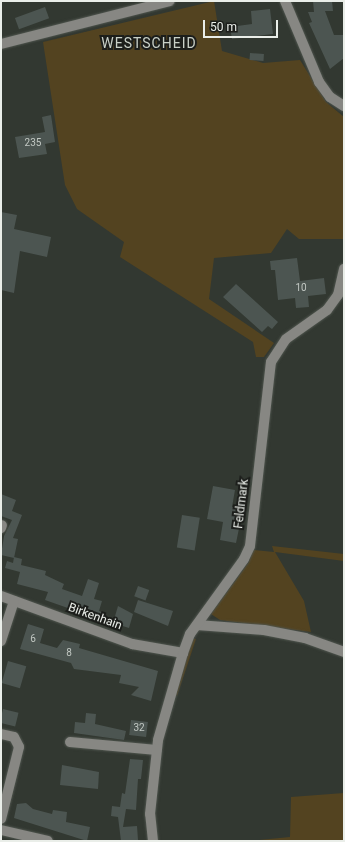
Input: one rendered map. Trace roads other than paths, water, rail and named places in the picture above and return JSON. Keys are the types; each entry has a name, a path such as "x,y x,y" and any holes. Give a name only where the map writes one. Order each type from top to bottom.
{"street":[{"path":"1,44 170,1"},
{"path":"285,1 319,82 330,97 344,106"},
{"name":"Feldmark","path":"153,841 150,814 156,750 183,653 197,625 244,560 250,546 271,362 286,339 327,310 338,295 344,269"},
{"name":"Birkenhain","path":"1,596 132,644 183,653"},
{"path":"1,641 14,601"},
{"path":"197,625 264,630 306,638 344,652"},
{"path":"1,734 14,737 19,747 1,819"},
{"path":"70,742 156,750"},
{"path":"1,830 48,841"}],"district":[{"name":"WESTSCHEID","path":"149,43"}]}
